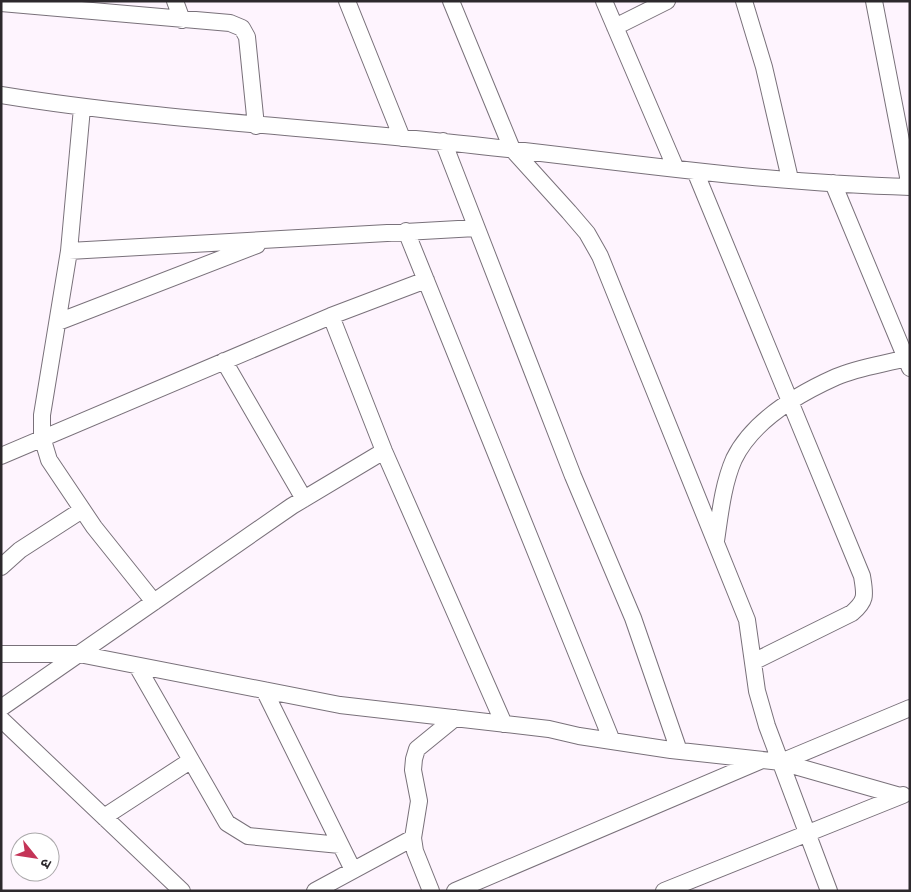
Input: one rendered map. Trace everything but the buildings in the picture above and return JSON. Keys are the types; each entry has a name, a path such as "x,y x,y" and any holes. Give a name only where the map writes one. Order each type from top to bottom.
{"street":[{"path":"175,1 182,20"},
{"path":"347,1 402,138"},
{"path":"452,1 512,149 581,226 600,256 747,620 757,691 780,762 829,891"},
{"path":"604,1 676,168"},
{"path":"615,27 667,1"},
{"path":"744,1 764,66 790,179"},
{"path":"1,95 82,108 256,126 443,141 695,171 910,187 874,1"},
{"path":"1,3 58,5 182,20 230,23 242,28 247,37 256,126"},
{"path":"82,108 69,251 42,415 42,437 49,460 82,510 154,602"},
{"path":"443,141 573,476 633,618 679,751"},
{"path":"695,171 862,576 865,593 862,604 852,614 753,662"},
{"path":"716,541 724,491 734,459 761,422 780,406 791,402 837,376 908,361 833,182"},
{"path":"69,251 476,228"},
{"path":"406,231 612,741"},
{"path":"58,322 271,240"},
{"path":"1,456 331,316 426,280"},
{"path":"331,316 384,452 504,724"},
{"path":"224,361 304,499"},
{"path":"1,708 304,499 384,452"},
{"path":"1,567 20,550 82,510"},
{"path":"1,654 79,654 340,704 504,724 679,751 780,762 905,794"},
{"path":"138,666 190,761 227,823 235,830 248,836 340,845"},
{"path":"264,690 353,870"},
{"path":"780,762 910,708"},
{"path":"431,891 414,851 413,838 419,801 413,770 414,759 417,749 455,718"},
{"path":"1,719 182,891"},
{"path":"455,891 762,760"},
{"path":"104,817 190,761"},
{"path":"664,891 905,794"},
{"path":"315,891 413,838"}]}
